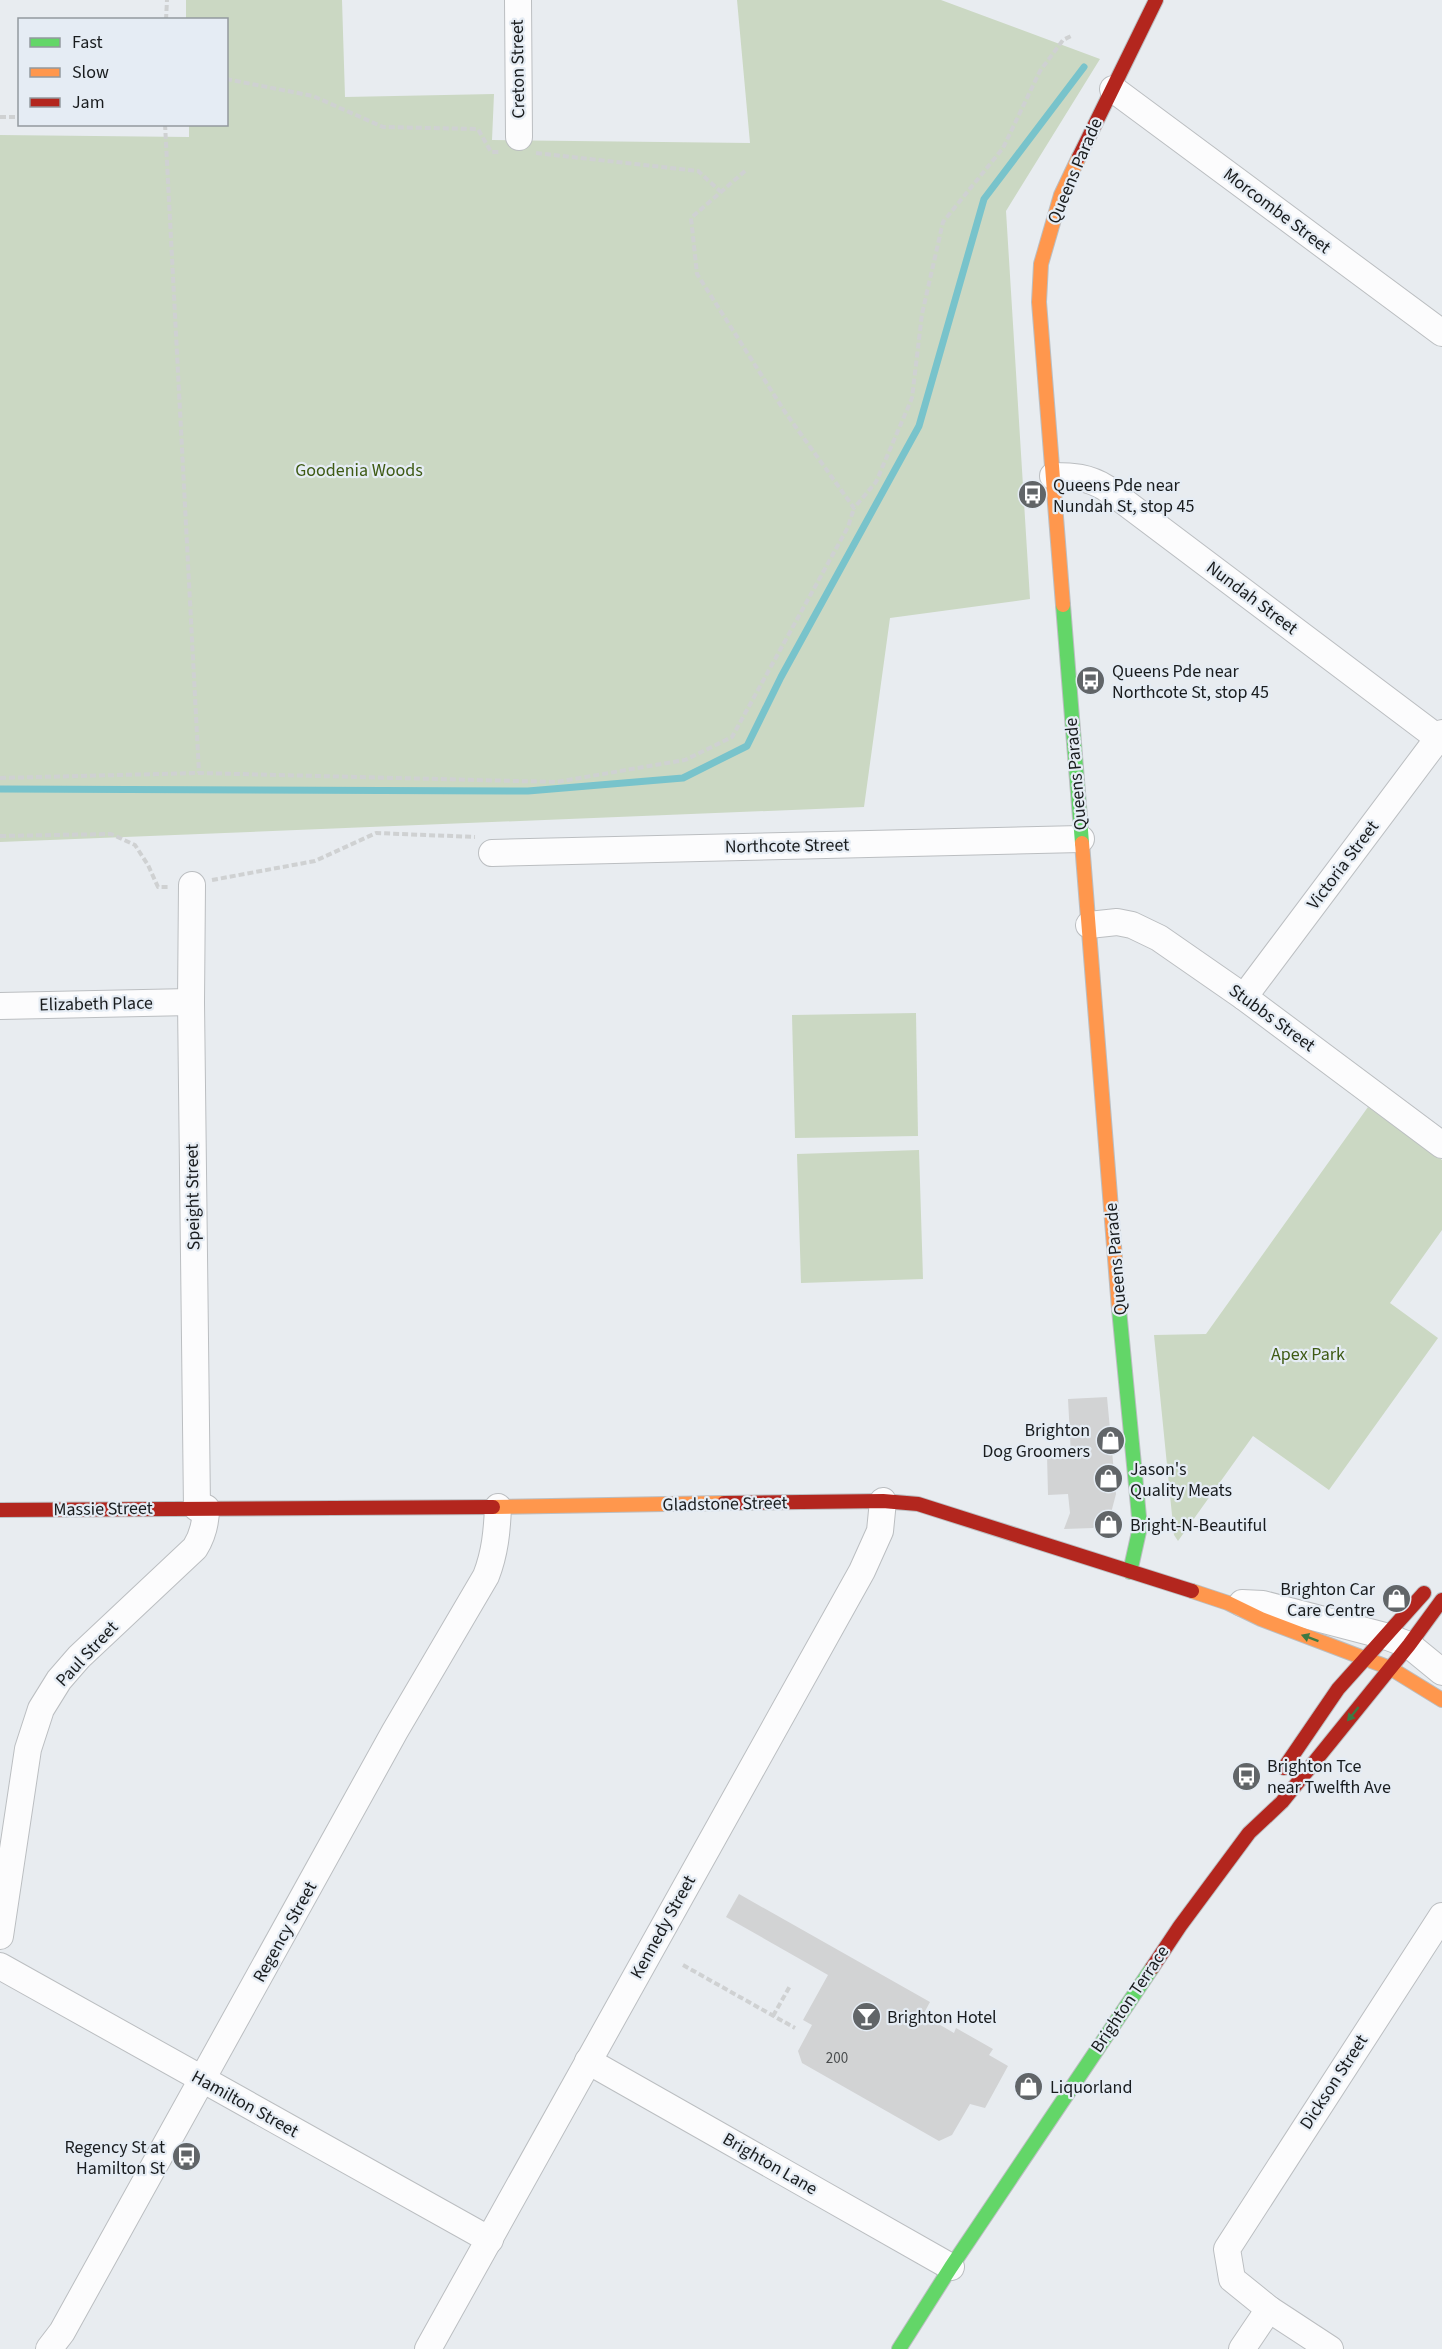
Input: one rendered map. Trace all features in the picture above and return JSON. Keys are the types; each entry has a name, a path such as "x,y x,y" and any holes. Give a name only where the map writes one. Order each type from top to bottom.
{"street":[{"name":"Creton Street","path":"518,0 519,147"},
{"name":"Queens Parade","path":"1130,1572 1140,1527 1111,1216 1039,302 1041,264 1060,195 1156,0"},
{"name":"Morcombe Street","path":"1113,89 1442,333"},
{"name":"Nundah Street","path":"1053,476 1079,476 1093,480 1106,488 1441,737"},
{"name":"Victoria Street","path":"1244,997 1441,737"},
{"name":"Northcote Street","path":"492,853 1081,839"},
{"name":"Speight Street","path":"192,885 191,1002 202,1508"},
{"name":"Stubbs Street","path":"1089,924 1117,922 1132,925 1159,938 1244,997 1442,1145"},
{"name":"Elizabeth Place","path":"0,1006 191,1002"},
{"name":"Gladstone Street","path":"202,1508 498,1507 883,1501 918,1504 1228,1603 1261,1619 1390,1668 1442,1700"},
{"name":"Kennedy Street","path":"428,2349 862,1571 880,1531 883,1501"},
{"name":"Regency Street","path":"49,2349 62,2332 395,1731 486,1575 496,1538 498,1507"},
{"name":"Massie Street","path":"0,1510 202,1508"},
{"name":"Paul Street","path":"0,1936 28,1749 41,1709 59,1680 79,1657 195,1548 202,1538 206,1523 202,1508"},
{"path":"1397,1641 1432,1585"},
{"path":"1274,1783 1338,1689 1365,1658 1397,1641 1442,1600"},
{"name":"Gladstone Street","path":"1228,1603 1263,1604 1397,1641"},
{"path":"1397,1641 1442,1672"},
{"name":"Brighton Terrace","path":"899,2349 951,2267 1180,1926 1249,1833 1282,1802 1390,1668 1397,1641"},
{"name":"Brighton Terrace","path":"1249,1833 1263,1803"},
{"name":"Dickson Street","path":"1269,2309 1232,2279 1227,2249 1442,1916"},
{"name":"Hamilton Street","path":"0,1966 490,2240"},
{"name":"Brighton Lane","path":"588,2061 951,2267"},
{"path":"1242,2349 1269,2309 1330,2349"}],"path":[{"path":"166,18 167,0"},
{"path":"0,778 200,773 556,782 685,760 732,737 848,527 854,508 876,482 912,398 922,314 943,222 1003,148 1040,71 1063,40 1073,35"},
{"path":"228,79 313,96 383,127 478,129 491,152 519,147 698,171 721,192"},
{"path":"0,117 18,117"},
{"path":"165,126 200,773"},
{"path":"745,171 691,218 697,274 785,412 854,508"},
{"path":"0,836 111,834 135,845 158,887 192,885 315,861 376,833 474,836 492,853"},
{"path":"682,1965 795,2028"},
{"path":"773,2016 790,1986"}],"green space":[{"name":"Goodenia Woods","path":"186,0 342,0 345,97 494,94 492,140 750,143 737,0 941,0 1100,59 1006,211 1030,599 890,618 864,807 0,842 0,135 189,137 189,126 228,126 228,18 186,18"},
{"path":"916,1013 918,1136 795,1138 792,1015"},
{"name":"Apex Park","path":"1368,1107 1442,1160 1442,1230 1390,1303 1438,1338 1329,1490 1253,1436 1178,1541 1174,1535 1154,1335 1206,1334"},
{"path":"919,1150 923,1279 801,1283 797,1154"}],"building":[{"path":"1107,1397 1116,1494 1111,1513 1093,1528 1064,1529 1070,1513 1068,1494 1048,1495 1047,1455 1071,1455 1068,1399"},
{"name":"Brighton Hotel","path":"739,1894 930,2002 923,2015 954,2033 956,2028 993,2049 989,2055 1008,2066 985,2108 970,2104 952,2135 939,2141 802,2063 798,2051 812,2025 803,2020 828,1975 726,1917"}],"waterway":[{"path":"0,789 528,791 683,778 747,746 781,677 919,426 984,199 1084,67"}],"traffic: fast":[{"path":"1063,605 1082,843"},
{"path":"1119,1309 1140,1527 1130,1572"},
{"path":"899,2349 951,2267 1152,1968"}],"traffic: slow":[{"path":"1063,605 1039,302 1041,264 1061,195 1079,157"},
{"path":"1082,843 1119,1309"},
{"path":"493,1507 724,1503"},
{"path":"1192,1591 1228,1603 1261,1619 1390,1668 1442,1700"}],"traffic: jam":[{"path":"1079,157 1156,0"},
{"path":"724,1503 883,1501 918,1504 1192,1591"},
{"path":"0,1510 493,1507"},
{"path":"1284,1768 1338,1689 1424,1593"},
{"path":"1152,1968 1249,1833 1282,1802 1409,1645 1442,1600"}],"place":[{"name":"Queens Pde near Nundah St, stop 45","path":"1032,495"},
{"name":"Queens Pde near Northcote St, stop 45","path":"1091,681"},
{"name":"Brighton Dog Groomers","path":"1111,1440"},
{"name":"Jason's Quality Meats","path":"1109,1479"},
{"name":"Bright-N-Beautiful","path":"1109,1525"},
{"name":"Brighton Car Care Centre","path":"1396,1599"},
{"name":"Brighton Tce near Twelfth Ave","path":"1246,1776"},
{"name":"Brighton Hotel","path":"866,2017"},
{"name":"Liquorland","path":"1029,2087"},
{"name":"Regency St at Hamilton St","path":"186,2157"}]}
